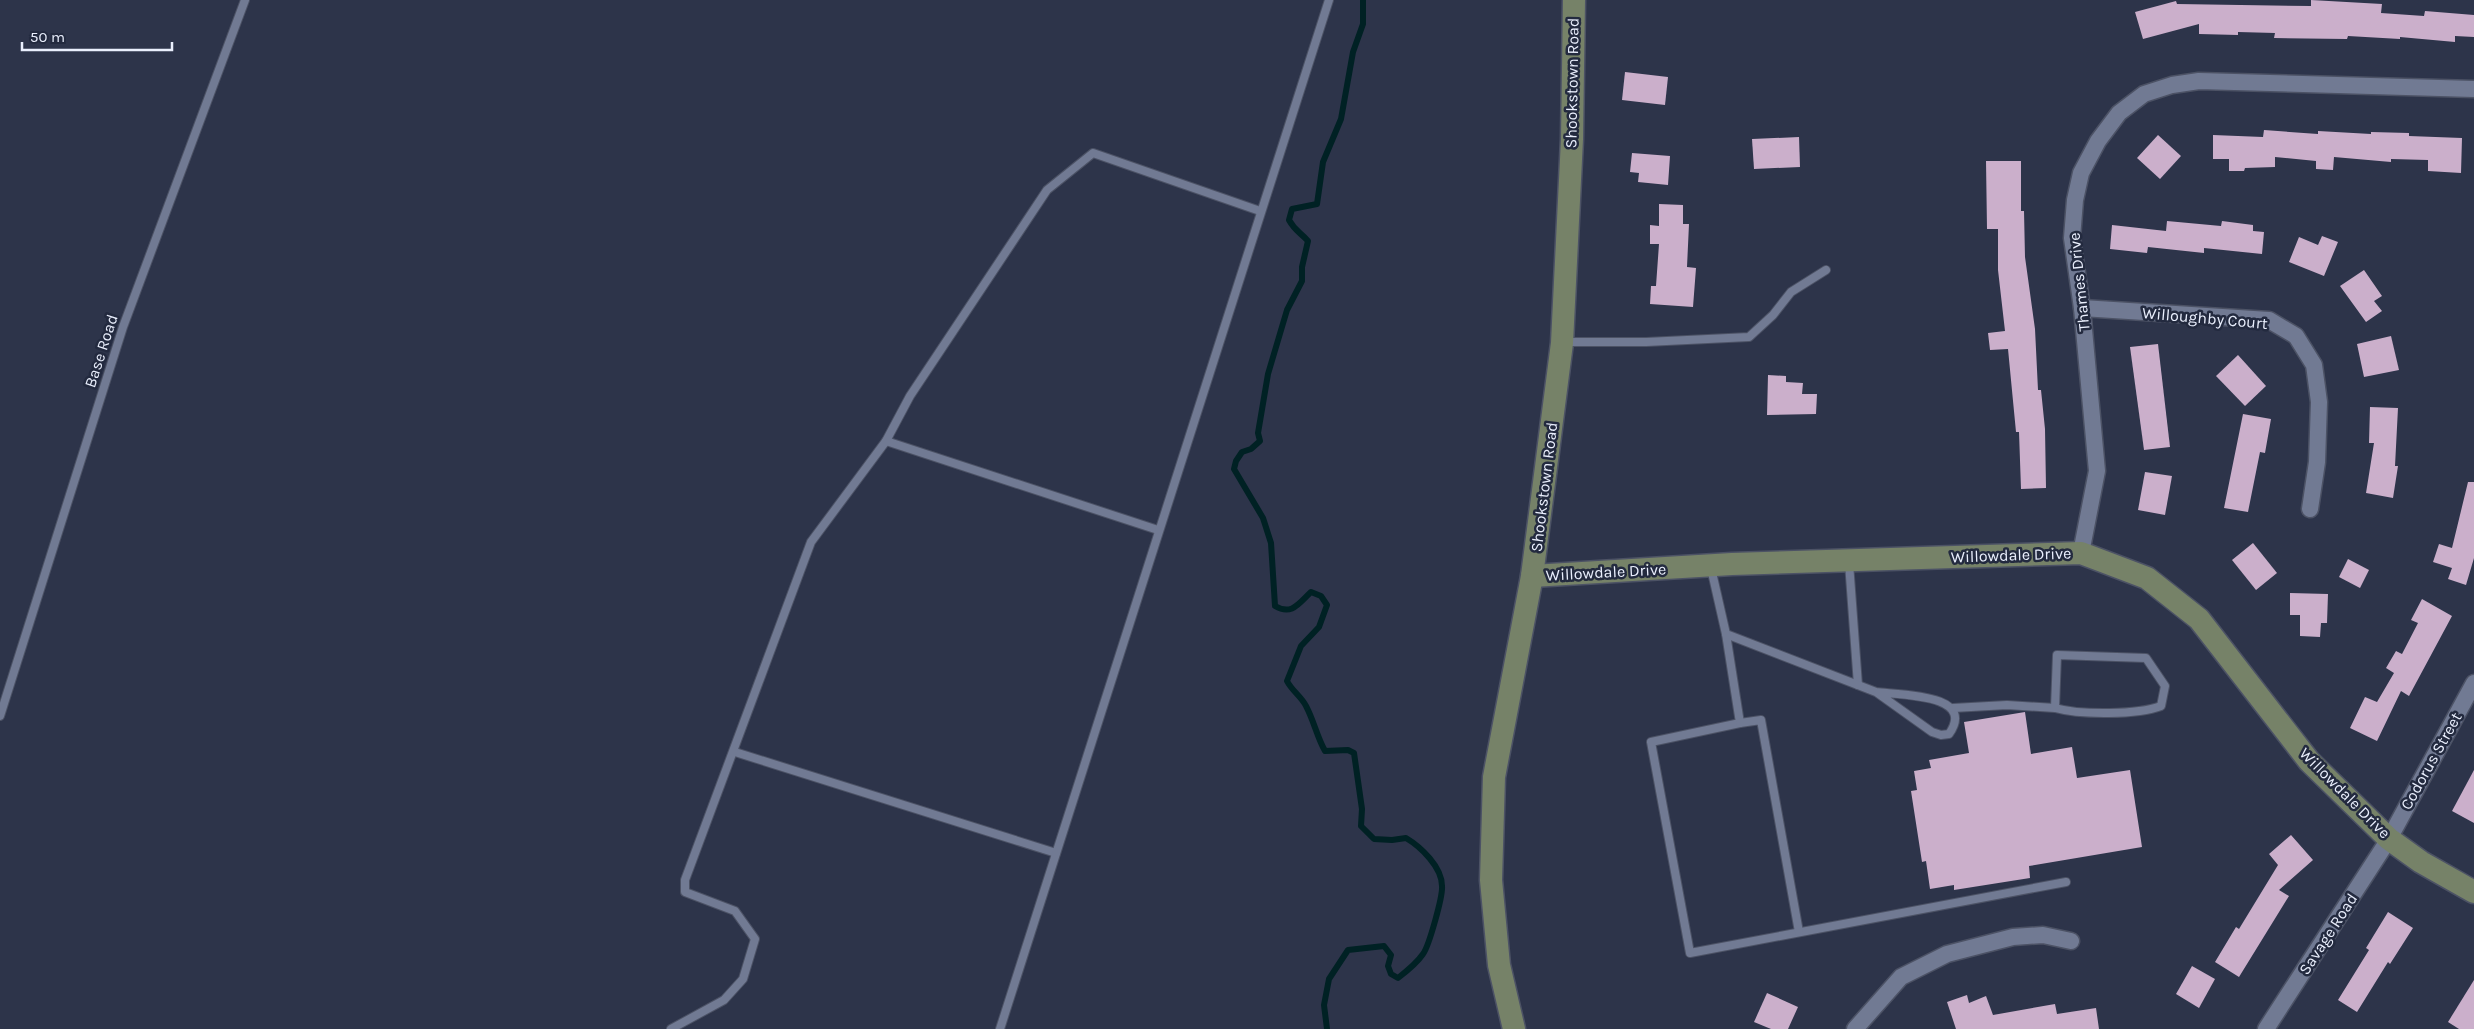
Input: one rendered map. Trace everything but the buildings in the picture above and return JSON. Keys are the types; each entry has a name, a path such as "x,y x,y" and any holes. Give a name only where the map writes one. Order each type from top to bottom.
{"street":[{"name":"Shookstown Road","path":"1514,1029 1499,964 1491,880 1494,777 1532,576 1562,342 1572,139 1574,0"},
{"name":"Thames Drive","path":"2081,553 2097,471 2082,308 2072,238 2075,200 2082,173 2098,141 2119,113 2144,94 2172,85 2199,81 2474,89"},
{"name":"Willoughby Court","path":"2082,308 2269,320 2296,336 2314,365 2319,402 2317,462 2310,509"},
{"name":"Willowdale Drive","path":"1532,576 1711,566 2081,553 2147,578 2199,619 2310,761 2389,839 2437,872 2474,892"},
{"name":"Codorus Street","path":"2389,839 2474,683"},
{"name":"Savage Road","path":"2266,1029 2389,839"},
{"path":"1855,1029 1901,977 1947,954 2013,937 2043,935 2071,941"}],"lane":[{"name":"Base Road","path":"0,716 122,326 245,0"},
{"path":"1000,1029 1260,210 1329,0"},
{"path":"672,1029 724,1000 743,979 755,939 735,911 685,892 686,880 735,752 811,542 886,441 910,396 1047,190 1093,153 1260,210"},
{"path":"1562,342 1646,342 1749,337 1773,315 1791,292 1826,270"},
{"path":"886,441 1158,530"},
{"path":"1849,561 1858,685"},
{"path":"1711,566 1726,634 1740,724"},
{"path":"1726,634 1876,692 1930,699 1953,708 2007,704 2055,708 2071,712 2149,711 2161,706 2165,686 2146,658 2057,654 2055,708"},
{"path":"1876,692 1908,717 1932,732 1941,735 1949,734 1956,723 1956,714 1953,708"},
{"path":"1799,932 1761,720 1651,742 1690,953 2066,882"},
{"path":"735,752 1056,853"}],"waterway":[{"path":"1327,1029 1324,1005 1329,979 1348,950 1384,946 1391,955 1388,966 1391,974 1398,978 1421,957 1429,941 1438,910 1442,891 1441,879 1430,858 1406,838 1392,840 1374,839 1361,826 1362,809 1354,753 1348,750 1325,751 1306,706 1287,681 1301,646 1319,627 1327,605 1321,596 1311,592 1291,609 1286,610 1275,606 1271,543 1263,518 1234,469 1236,461 1242,452 1251,449 1260,441 1258,433 1268,374 1287,310 1302,281 1302,267 1308,241 1289,220 1292,209 1317,204 1323,162 1341,119 1353,52 1363,24 1363,0"}]}
